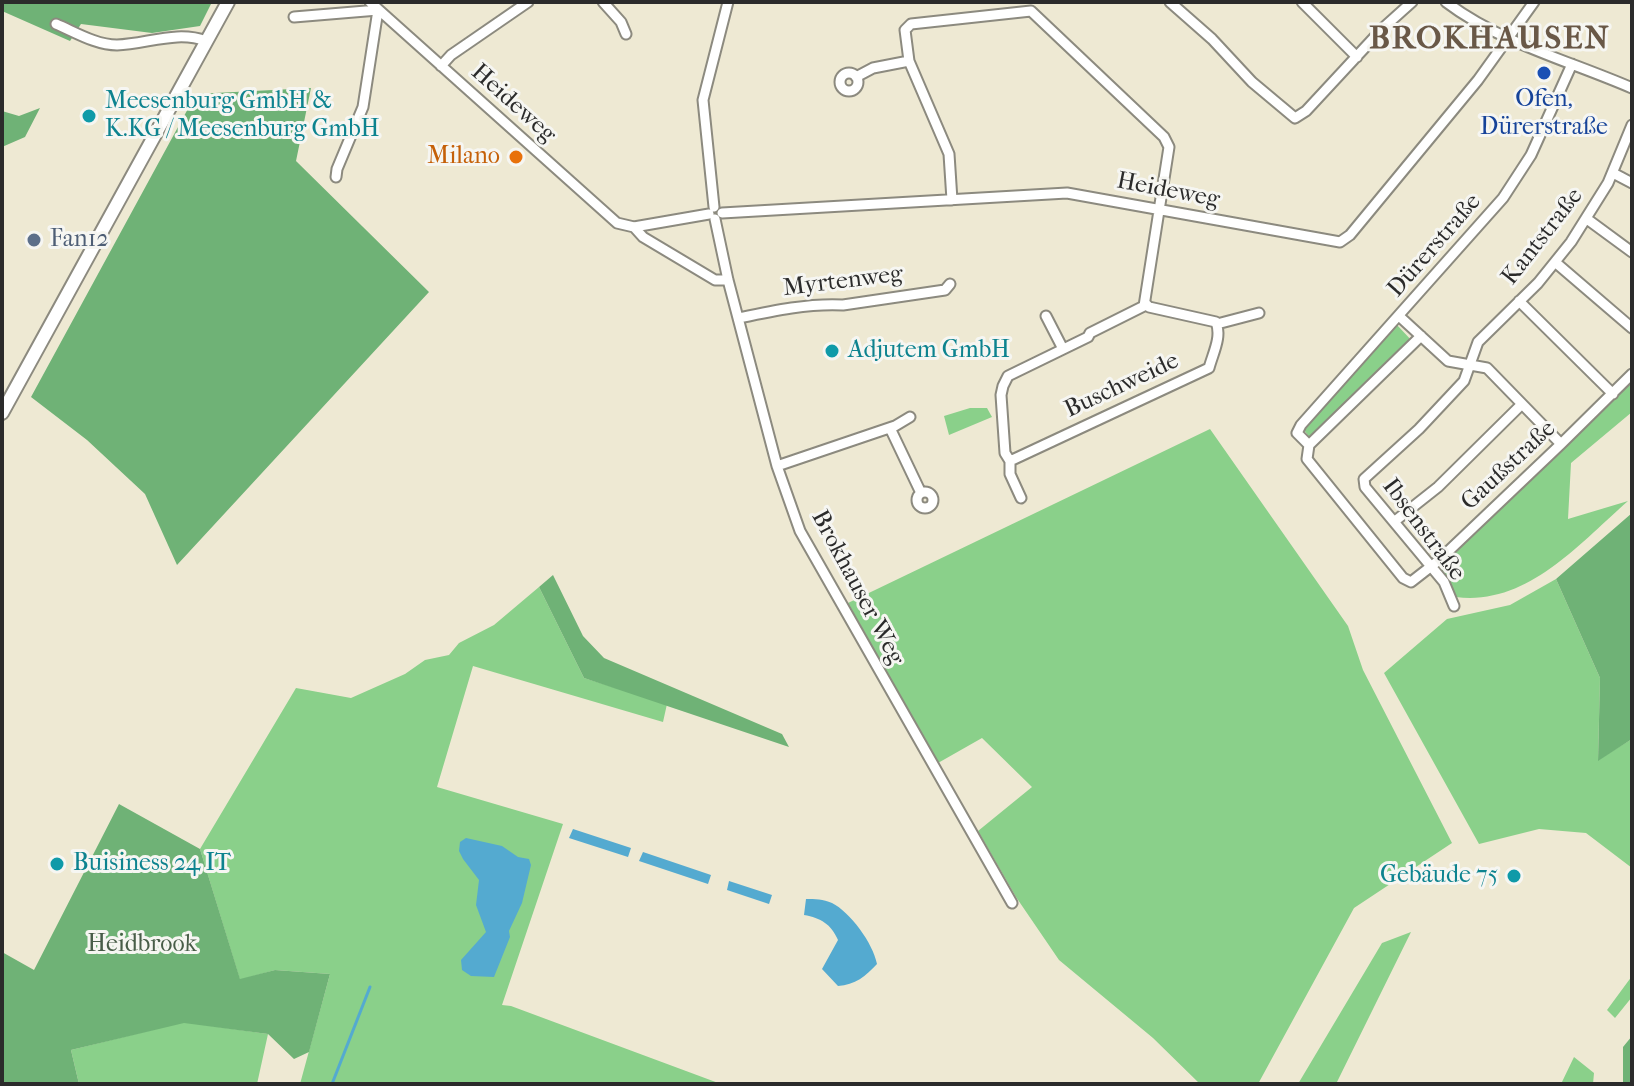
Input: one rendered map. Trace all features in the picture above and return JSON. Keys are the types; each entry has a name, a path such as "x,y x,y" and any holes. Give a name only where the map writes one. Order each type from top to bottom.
{"street":[{"path":"2,413 228,2"},
{"name":"Heideweg","path":"370,2 609,217 622,226 634,227 715,213 1067,193 1329,242 1343,241 1478,80 1509,38"},
{"path":"441,66 451,55 528,2"},
{"path":"603,2 621,22 626,34"},
{"name":"Brokhauser Weg","path":"728,2 703,100 715,213 728,280 777,466 800,531 1012,903"},
{"path":"1170,2 1293,118 1306,111 1412,2"},
{"path":"1302,2 1357,57"},
{"path":"1446,2 1466,17 1509,38 1632,88"},
{"path":"1509,38 1534,2"},
{"path":"294,17 378,10 363,107 336,177"},
{"path":"952,200 949,154 909,61 905,32 909,24 1018,10 1033,12 1168,142 1169,155 1145,303 1141,308 1090,333 1088,337 1008,376 1003,386 1005,453 1021,498"},
{"path":"56,24 112,45 185,36 206,41"},
{"path":"856,77 873,68 909,61"},
{"name":"Dürerstraße","path":"1309,445 1297,433 1298,428 1503,198 1531,155 1572,64"},
{"name":"Kantstraße","path":"1364,479 1419,429 1464,381 1478,342 1555,262 1587,219 1613,173 1632,125"},
{"path":"1613,173 1632,183"},
{"path":"1587,219 1632,252"},
{"name":"Heideweg","path":"634,227 643,237 715,280 728,280"},
{"path":"1555,262 1632,328"},
{"name":"Myrtenweg","path":"739,318 945,290 950,284"},
{"path":"1519,301 1613,394"},
{"name":"Buschweide","path":"1010,461 1209,368 1217,341 1217,324 1211,320 1149,307 1145,303"},
{"path":"1217,324 1259,313"},
{"path":"1046,316 1063,349"},
{"path":"1399,316 1448,361 1487,368 1561,444"},
{"path":"1309,445 1421,336"},
{"name":"Gaußstraße","path":"1309,445 1307,459 1409,582 1431,567 1632,374"},
{"path":"1395,521 1438,487 1522,404"},
{"path":"777,466 840,442 890,428 910,417"},
{"path":"890,428 921,493"},
{"name":"Ibsenstraße","path":"1364,479 1365,487 1444,582 1454,606"}],"green space":[{"path":"2,2 212,2 200,26 152,33 81,24 70,41 2,11"},
{"path":"311,88 296,161 429,292 177,565 145,494 87,440 31,397 196,94"},
{"path":"40,108 25,137 2,147 2,111 19,116"},
{"path":"1397,325 1413,342 1310,438 1304,430 1308,423"},
{"path":"1632,376 1632,412 1571,463 1568,519 1628,501 1571,553 1529,582 1506,592 1482,597 1456,597 1439,565"},
{"path":"970,408 987,408 992,417 949,435 944,416"},
{"path":"1210,429 1348,626 1363,670 1452,843 1354,908 1258,1084 1200,1084 1153,1038 1059,960 1016,897 978,831 1032,787 982,738 938,763 848,603"},
{"path":"1632,513 1632,739 1598,761 1600,678 1556,579"},
{"path":"553,575 583,636 604,658 782,734 789,747 584,678 539,587"},
{"path":"1556,579 1600,678 1598,760 1632,739 1632,868 1586,833 1539,829 1479,844 1384,673 1447,619 1510,605"},
{"path":"539,587 584,678 667,704 663,722 473,666 437,787 563,824 502,1005 721,1084 300,1084 330,974 275,970 240,980 200,849 296,688 351,698 405,674 425,660 449,655 459,643 494,625"},
{"name":"Heidbrook","path":"119,804 200,849 240,979 275,970 330,974 309,1052 294,1059 268,1034 184,1023 71,1050 79,1084 2,1084 2,952 34,970"},
{"path":"1411,932 1336,1084 1298,1084 1382,943"},
{"path":"1632,976 1632,997 1615,1018 1607,1010"},
{"path":"184,1022 268,1034 257,1084 79,1084 71,1050"},
{"path":"1632,1036 1632,1084 1623,1084 1623,1047"},
{"path":"1574,1057 1594,1073 1593,1084 1561,1084"}],"water":[{"path":"573,829 631,848 628,857 569,838"},
{"path":"466,838 502,846 518,857 529,859 531,865 522,903 494,977 471,976 462,970 461,960 486,932 476,905 479,880 459,851 460,842"},
{"path":"643,852 711,875 708,884 639,861"},
{"path":"729,881 772,895 769,904 727,890"},
{"path":"806,899 832,903 860,929 877,964 864,976 850,984 838,986 822,969 838,940 825,923 804,915"}],"waterway":[{"path":"332,1084 370,987"}],"place":[{"name":"Ofen, Dürerstraße","path":"1544,73"},
{"name":"Meesenburg GmbH & K.KG / Meesenburg GmbH","path":"89,116"},
{"name":"Milano","path":"516,157"},
{"name":"Fan12","path":"34,240"},
{"name":"Adjutem GmbH","path":"832,351"},
{"name":"Buisiness 24 IT","path":"57,864"},
{"name":"Gebäude 75","path":"1514,876"}],"district":[{"name":"BROKHAUSEN","path":"1490,40"}]}
